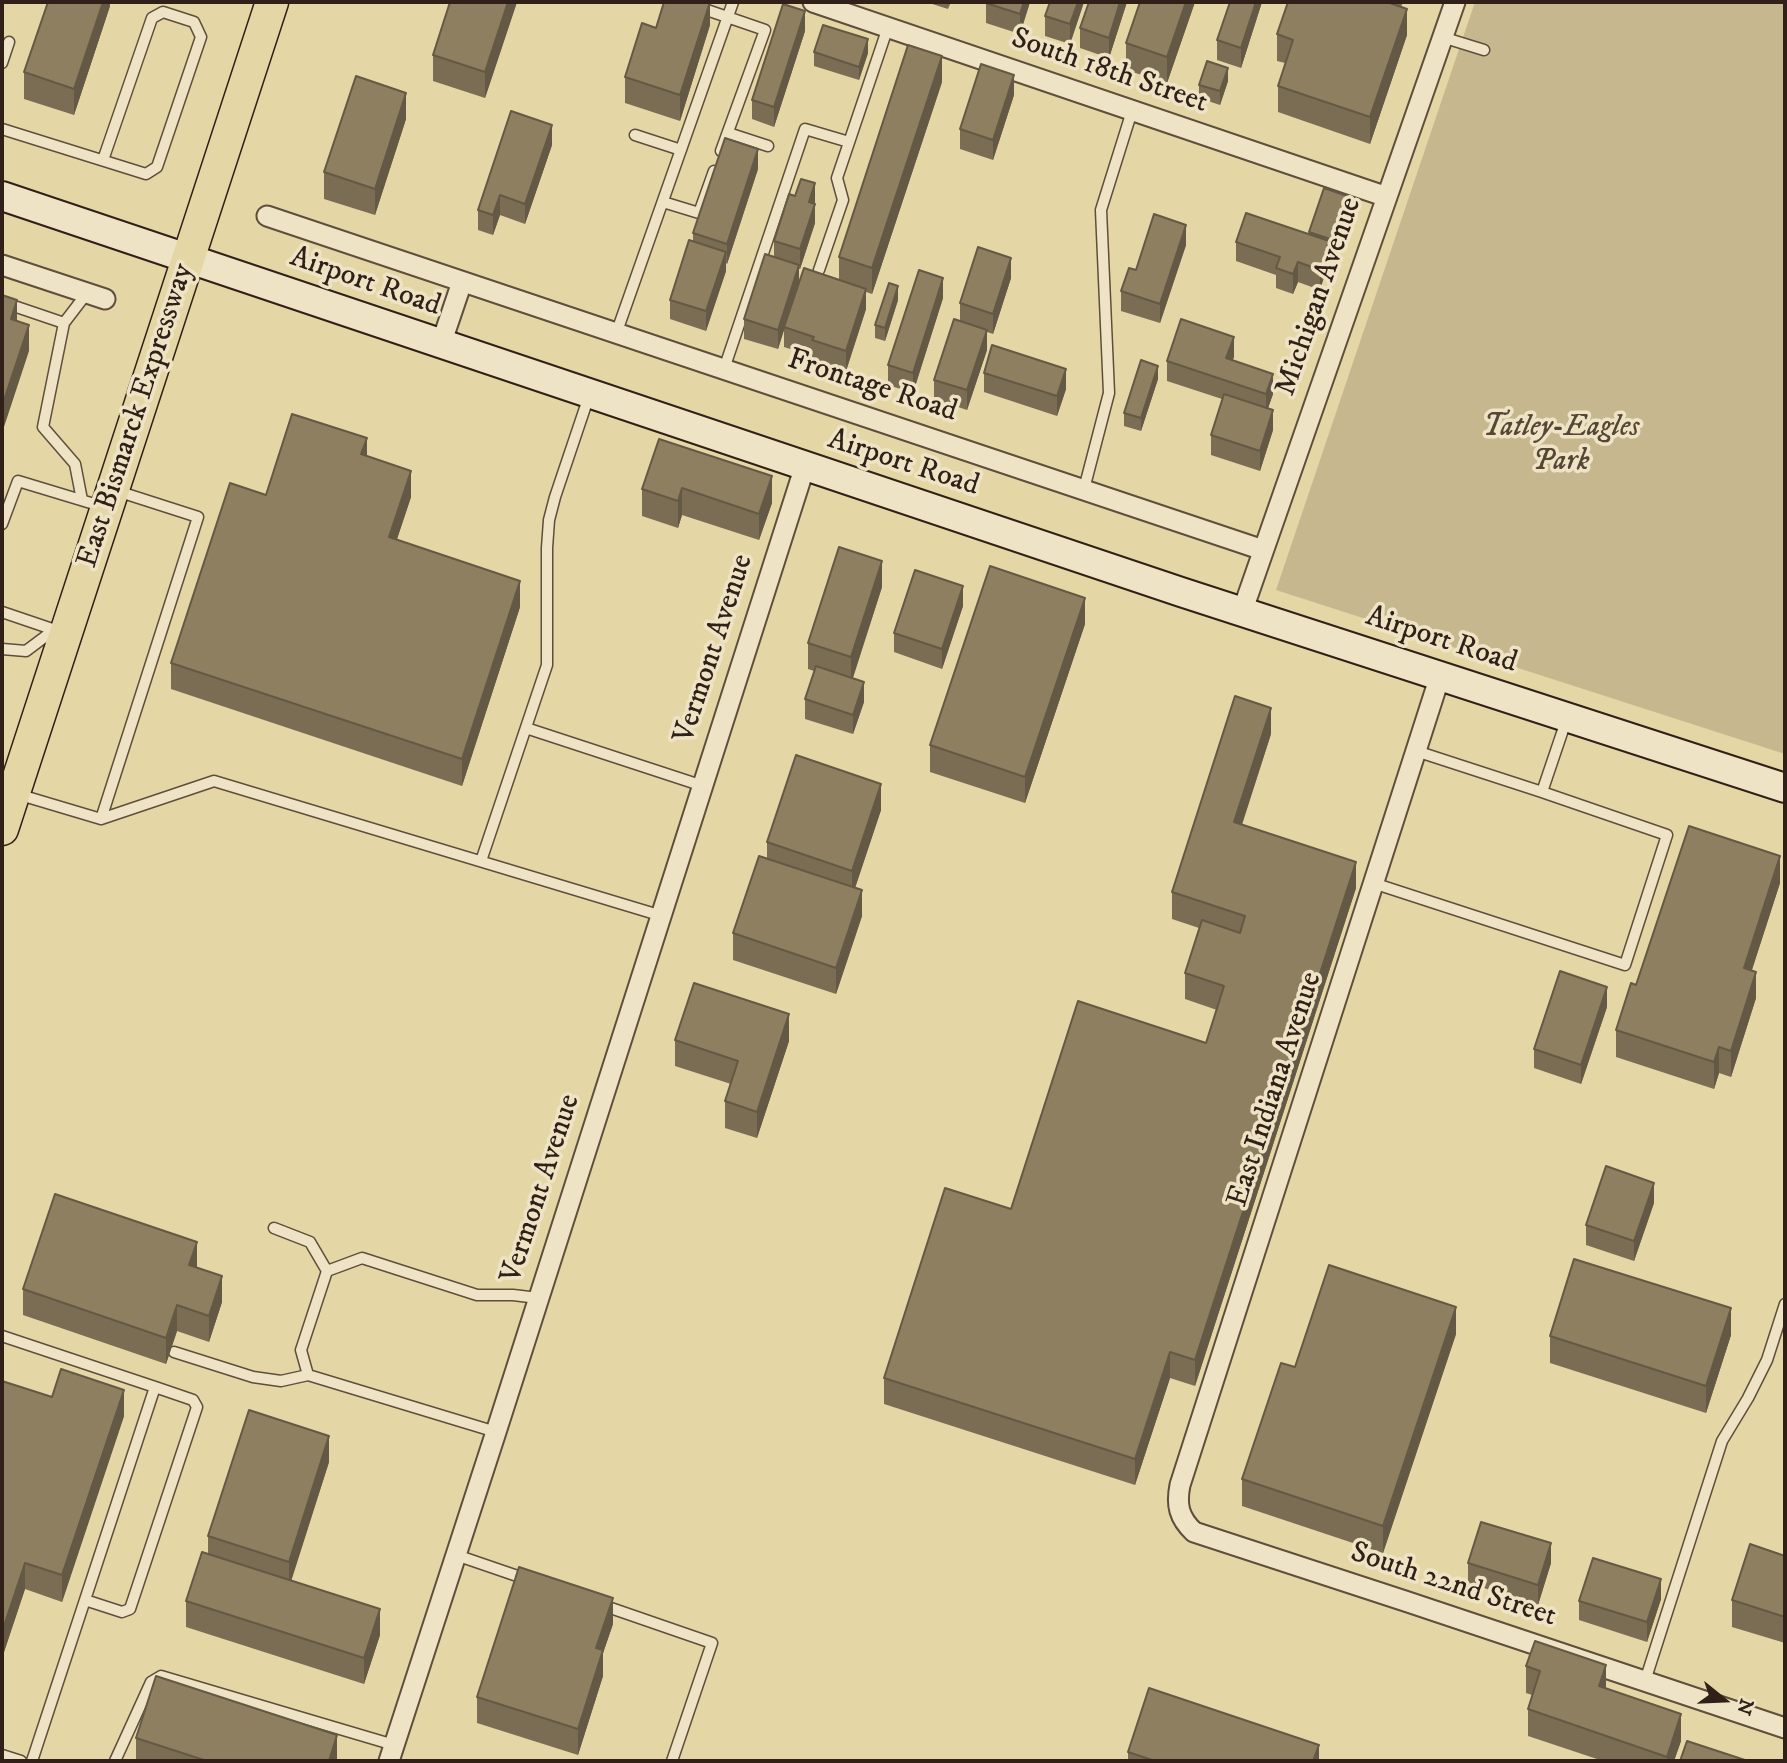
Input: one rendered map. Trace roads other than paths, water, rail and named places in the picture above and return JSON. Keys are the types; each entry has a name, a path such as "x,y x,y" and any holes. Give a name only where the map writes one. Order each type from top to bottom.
{"main road":[{"name":"East Bismarck Expressway","path":"2,830 8,792 59,632 81,588 100,499 188,259 272,2"},
{"name":"Airport Road","path":"2,196 1242,612 1785,788"}],"street":[{"name":"South 18th Street","path":"813,2 1387,197"},
{"name":"Michigan Avenue","path":"1242,612 1454,2"},
{"name":"Frontage Road","path":"267,216 1263,550"},
{"path":"2,265 96,296"},
{"path":"441,344 462,282"},
{"name":"Vermont Avenue","path":"391,1753 805,466"},
{"name":"East Indiana Avenue","path":"1184,1523 1177,1498 1180,1485 1440,676"},
{"name":"South 22nd Street","path":"1184,1523 1204,1536 1785,1728"}],"lane":[{"path":"616,334 733,2"},
{"path":"663,202 699,213 765,30 687,4"},
{"path":"2,129 146,174 157,167 201,37 194,22 163,12 152,18 103,160"},
{"path":"820,270 843,200 837,178 888,27"},
{"path":"1442,37 1485,50"},
{"path":"2,64 9,42"},
{"path":"1084,489 1109,393 1101,210 1132,111"},
{"path":"724,369 804,129 849,142"},
{"path":"728,133 768,146"},
{"path":"635,135 681,150"},
{"path":"96,296 64,323 43,427 75,464 100,499"},
{"path":"2,302 64,323"},
{"path":"481,861 547,665 549,520 590,394"},
{"path":"2,524 18,481 198,517 101,819"},
{"path":"2,612 59,632"},
{"path":"2,649 26,650 59,632"},
{"path":"1542,792 1567,717"},
{"path":"526,728 703,786"},
{"path":"1373,883 1625,965 1667,835 1416,751"},
{"path":"8,792 101,819 214,781 662,916"},
{"path":"274,1228 310,1242 327,1271 301,1350 308,1375"},
{"path":"327,1271 362,1258 477,1295 538,1298"},
{"path":"1644,1681 1722,1441 1763,1368 1785,1304"},
{"path":"2,1336 193,1399 197,1407 130,1609 122,1612 85,1600"},
{"path":"174,1352 253,1377 281,1381 308,1375 496,1432"},
{"path":"32,1761 155,1387"},
{"path":"456,1555 533,1581"},
{"path":"597,1603 712,1643 672,1761"},
{"path":"115,1761 151,1682 161,1676 391,1753"},
{"path":"2,1755 21,1761"}],"park label":[{"name":"Tatley-Eagles Park","path":"1561,446"}]}
